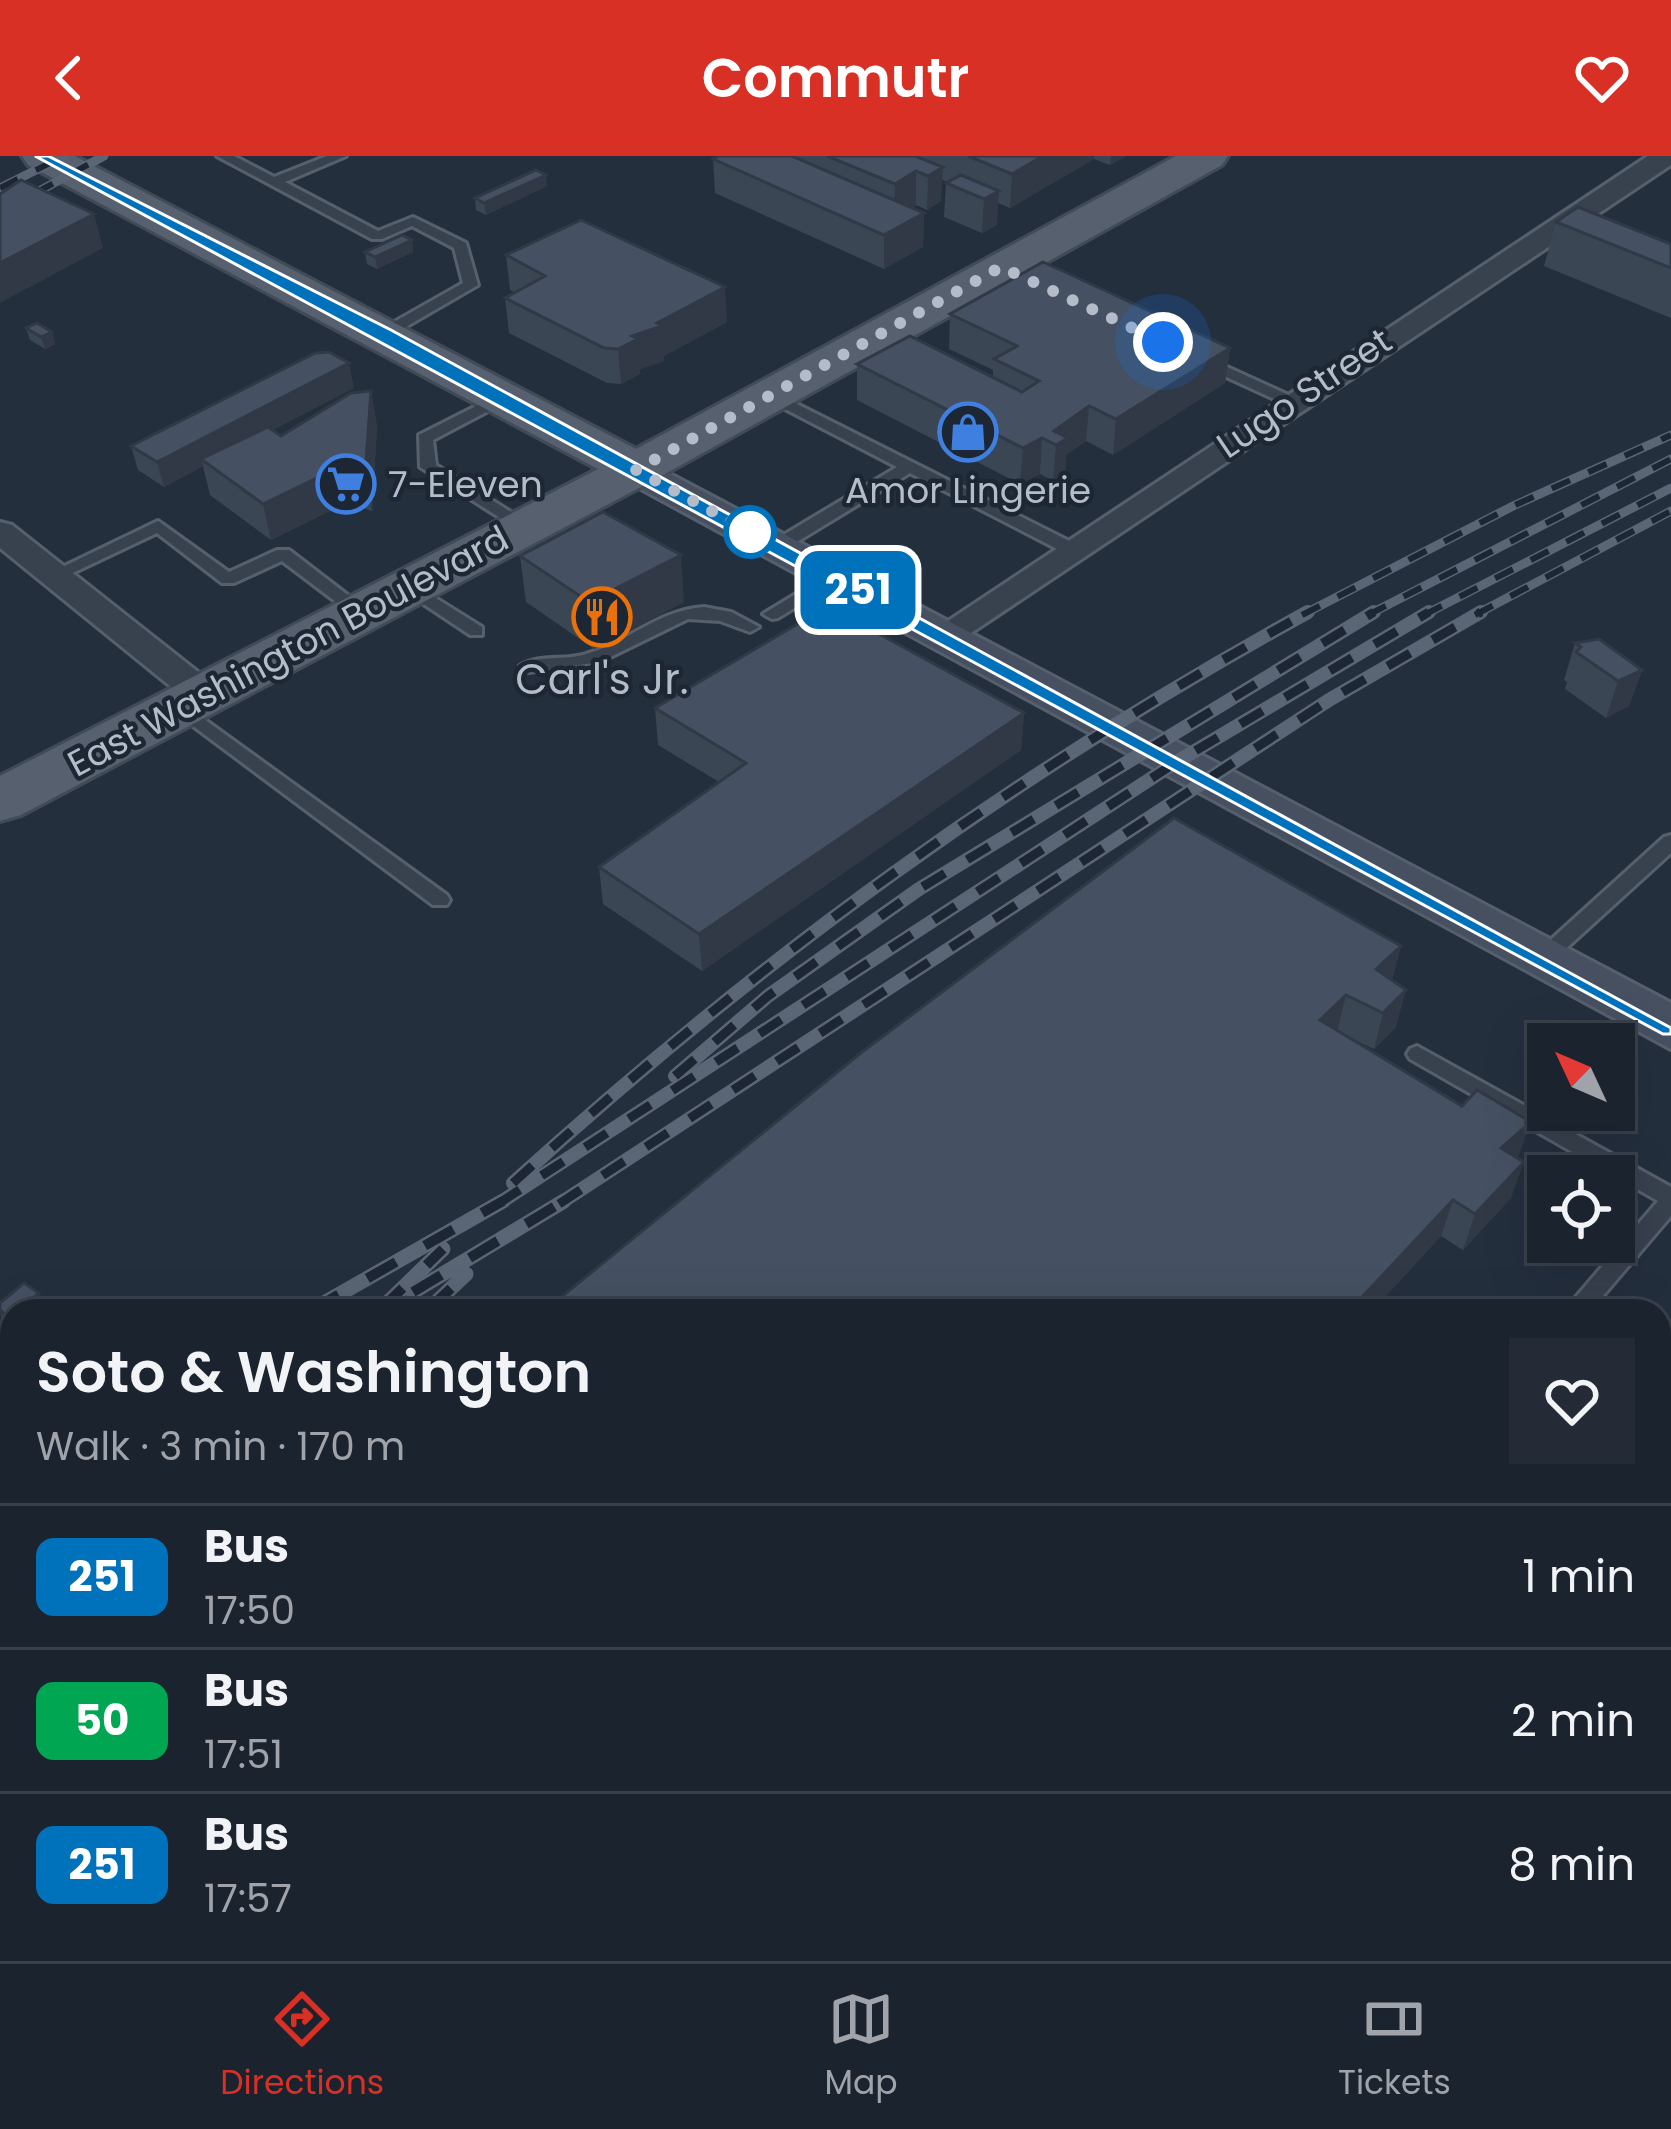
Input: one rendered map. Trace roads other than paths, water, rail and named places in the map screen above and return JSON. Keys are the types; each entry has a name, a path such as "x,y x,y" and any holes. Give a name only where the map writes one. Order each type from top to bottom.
{"main road":[{"path":"43,156 385,333 1671,1028"},
{"name":"East Washington Boulevard","path":"0,801 771,396 885,341 1207,156"}],"street":[{"name":"Lugo Street","path":"944,635 1290,401 1666,156"},
{"path":"0,532 56,574 192,701"}],"lane":[{"path":"224,156 377,236 413,221 461,246 471,285 385,333"},
{"path":"274,182 339,156"},
{"path":"1184,352 1290,401"},
{"path":"771,396 1071,549"},
{"path":"500,399 425,439 428,467 524,528"},
{"path":"776,547 908,466"},
{"path":"56,574 158,526 228,579 283,554 362,613"},
{"path":"772,614 832,578"},
{"path":"410,587 476,631"},
{"path":"529,666 593,658 678,613 715,612 750,627"},
{"path":"192,701 440,900"},
{"path":"1542,958 1671,842"},
{"path":"1417,1054 1671,1199 1586,1299"}],"railway":[{"path":"0,188 64,156"},
{"path":"0,212 104,156"},
{"path":"1302,615 1513,506 1671,435"},
{"path":"1368,615 1671,459"},
{"path":"1424,615 1671,488"},
{"path":"1475,615 1671,511"},
{"path":"513,1183 701,1021 893,874 1094,738 1308,612"},
{"path":"675,1076 768,996 919,889 1374,612"},
{"path":"500,1203 1178,761 1429,612"},
{"path":"559,1204 1329,700 1481,612"},
{"path":"413,1292 564,1201"},
{"path":"331,1299 500,1203"},
{"path":"391,1299 443,1249"},
{"path":"440,1299 466,1274"}],"place":[{"name":"Amor Lingerie","path":"968,432"},
{"name":"7-Eleven","path":"346,484"},
{"name":"Carl's Jr.","path":"602,617"}]}
